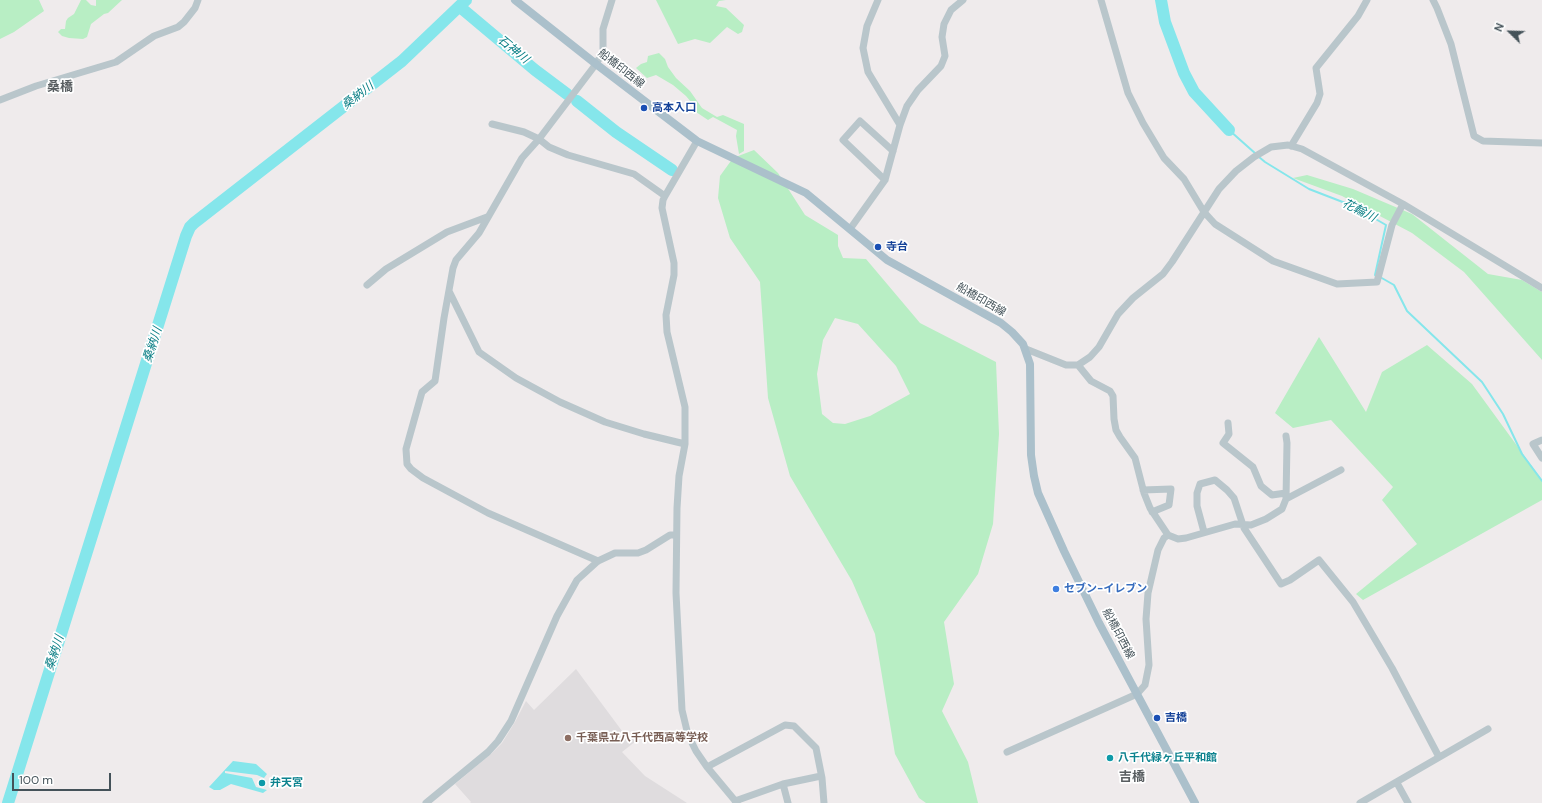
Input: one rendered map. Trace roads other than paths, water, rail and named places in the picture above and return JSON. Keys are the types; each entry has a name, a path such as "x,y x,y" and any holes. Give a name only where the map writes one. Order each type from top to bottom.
{"main road":[{"name":"船橋印西線","path":"515,0 697,141 806,193 876,252 900,268 1001,323 1012,332 1026,349 1030,364 1031,455 1038,493 1064,551 1195,803"}],"street":[{"path":"0,100 36,86 116,62 154,36 178,27 195,8 198,0"},
{"path":"598,561 488,513 423,478 411,469 408,464 406,449 422,392 435,381 449,291 456,260 476,237 522,158 539,139 596,64 602,52 603,30 612,0"},
{"path":"878,0 867,26 863,48 868,72 900,126"},
{"path":"850,229 886,180 900,126 907,106 918,90 941,66 944,56 942,37 944,24 951,10 963,0"},
{"path":"1101,0 1128,93 1164,158 1184,179 1204,212 1215,224 1273,261 1337,284 1377,282 1392,225 1403,204"},
{"path":"1291,146 1317,103 1320,94 1316,68 1358,16 1367,0"},
{"path":"1433,0 1451,44 1474,136 1483,141 1542,143"},
{"path":"886,180 843,140 860,121 893,151"},
{"path":"492,124 524,132 568,156 634,174 665,196"},
{"path":"697,141 665,196 662,208 674,263 674,275 666,315 667,332 685,407 685,444 677,500 676,535 676,593 682,710 688,735 696,751 707,767 736,802 782,784 821,776"},
{"path":"1026,349 1066,365 1078,365 1090,357 1099,347 1118,314 1133,298 1163,274 1204,212 1236,171 1254,157 1271,147 1291,146 1302,149 1403,204 1542,288"},
{"path":"367,285 386,269 447,232 487,217"},
{"path":"449,291 479,352 516,378 560,402 605,422 644,434 685,444"},
{"path":"1078,365 1091,381 1110,391 1113,396 1116,430 1135,458 1143,490 1152,512 1168,535 1178,539 1236,524 1251,525 1266,519 1282,509 1286,496 1286,436"},
{"path":"1228,423 1229,434 1223,443 1253,467 1261,486 1272,495 1286,496 1341,470"},
{"path":"1542,440 1533,444 1542,458"},
{"path":"1204,532 1197,506 1197,494 1200,484 1215,480 1234,498 1242,524 1281,584 1290,580 1319,560 1353,602 1392,668 1439,757"},
{"path":"1143,490 1171,489 1169,505 1152,512"},
{"path":"430,802 488,752 498,741 511,721 523,697 557,616 578,580 598,561 616,553 638,553 646,550 670,535 676,535"},
{"path":"1007,752 1137,694 1145,685 1149,665 1146,619 1148,593 1158,550 1164,538 1168,535"},
{"path":"707,767 785,725 794,726 816,748 824,803"},
{"path":"1360,803 1397,783 1488,729"},
{"path":"1397,783 1408,803"},
{"path":"782,784 788,803"}],"water":[{"path":"233,761 256,764 267,774 264,778 257,775 225,771 225,773 252,778 256,787 267,790 263,793 231,784 220,790 214,790 209,787"}],"waterway":[{"name":"桑納川","path":"8,803 190,227 402,61 466,0"},
{"name":"花輪川","path":"1161,0 1165,22 1184,73 1194,92 1229,130"},
{"name":"石神川","path":"460,7 535,70 567,94"},
{"name":"石神川","path":"577,101 616,132 672,170"},
{"name":"花輪川","path":"1229,130 1256,154"},
{"name":"花輪川","path":"1259,157 1309,189 1353,206 1386,225 1376,276"},
{"name":"花輪川","path":"1380,277 1394,285 1407,311 1482,382 1503,414 1522,454 1542,481"}],"place":[{"name":"高本入口","path":"644,108"},
{"name":"寺台","path":"878,247"},
{"name":"セブン-イレブン","path":"1056,589"},
{"name":"吉橋","path":"1157,718"},
{"name":"千葉県立八千代西高等学校","path":"568,738"},
{"name":"八千代緑ヶ丘平和館","path":"1110,758"},
{"name":"弁天宮","path":"262,783"}],"district":[{"name":"桑橋","path":"60,88"},
{"name":"吉橋","path":"1132,778"}]}
